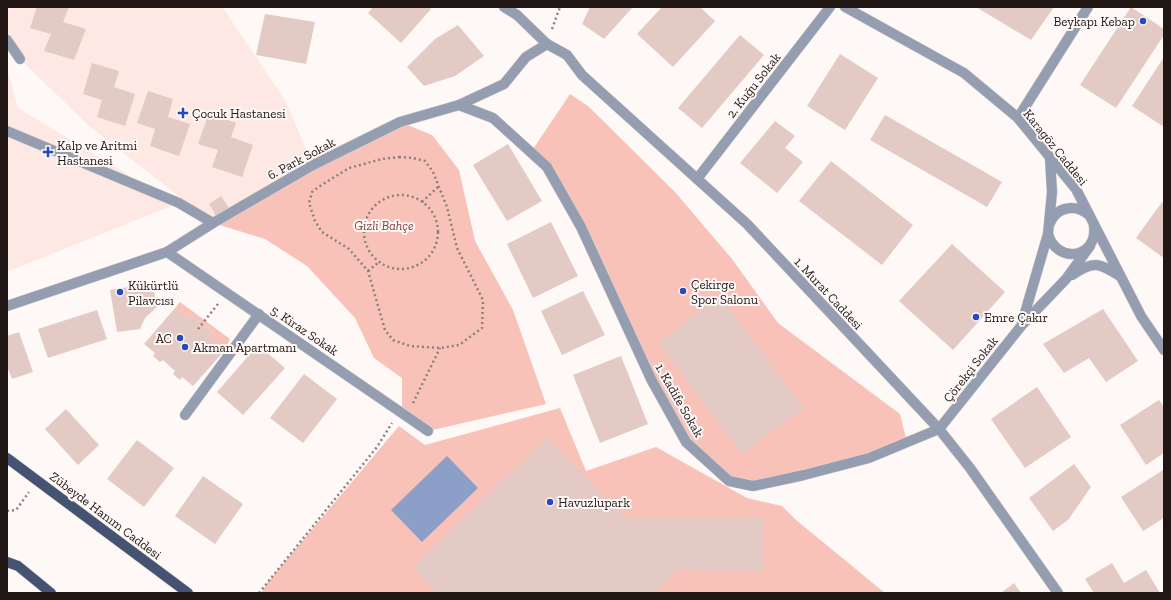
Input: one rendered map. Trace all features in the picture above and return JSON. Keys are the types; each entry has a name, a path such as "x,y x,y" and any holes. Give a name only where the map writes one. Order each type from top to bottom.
{"main road":[{"name":"Zübeyde Hanım Caddesi","path":"7,458 188,593"},
{"path":"7,562 18,566 51,593"}],"street":[{"path":"504,7 517,15 547,44"},
{"name":"2. Kuğu Sokak","path":"697,179 830,7"},
{"name":"Karagöz Caddesi","path":"845,7 964,73 1018,118 1076,189 1141,316 1164,350"},
{"path":"1018,118 1088,7"},
{"path":"7,40 20,59"},
{"name":"6. Park Sokak","path":"7,306 167,252 213,223 313,165 400,122 459,105 504,84 526,58 547,44"},
{"name":"1. Murat Caddesi","path":"547,44 567,55 582,75 746,224 939,429 970,468 1058,593"},
{"name":"1. Kadife Sokak","path":"459,105 493,118 547,167 581,228 651,379 686,442 729,481 753,486 869,458 939,429"},
{"path":"7,131 179,203 213,223"},
{"path":"1050,158 1052,192 1049,229 1050,241 1055,248 1065,253 1077,254 1090,246"},
{"path":"1022,325 1049,229 1057,213 1071,207 1078,208 1092,220 1094,239 1066,279"},
{"name":"5. Kiraz Sokak","path":"167,252 428,431"},
{"path":"1066,279 1086,266 1093,264 1103,265 1121,277"},
{"name":"Çörekçi Sokak","path":"939,429 1022,325 1066,279"},
{"path":"185,415 259,314"}],"path":[{"path":"547,44 560,7"},
{"path":"399,157 425,161 433,172 439,186 450,215 457,248 483,300 484,319 482,328 459,345 440,348 410,346 393,340 385,330 368,271 349,249 322,232 315,221 309,203 312,192 349,168 382,159 399,157"},
{"path":"422,202 439,186"},
{"path":"404,195 416,198 427,205 435,216 438,228 437,241 432,253 424,262 413,268 401,270 390,268 379,262 371,254 364,238 366,220 372,210 380,202 391,196 404,195"},
{"path":"368,271 379,262"},
{"path":"198,330 227,292"},
{"path":"259,593 403,414 440,348"},
{"path":"7,511 16,510 37,480"}],"shaded area":[{"name":"Çocuk Hastanesi","path":"7,7 223,8 285,100 313,165 213,223 89,126 20,59 7,40"},
{"name":"Kalp ve Aritmi Hastanesi","path":"7,68 18,108 161,195 179,203 7,272"}],"green space":[{"name":"Çekirge Spor Salonu","path":"570,94 588,106 675,192 732,259 778,323 900,414 907,442 753,486 729,481 686,442 547,167 531,152"},
{"name":"Gizli Bahçe","path":"400,122 432,135 459,170 475,241 513,310 546,404 428,431 402,413 402,378 374,358 355,318 307,266 265,239 213,223"},
{"path":"180,302 230,339 225,350 209,336 212,332 205,326 200,331 196,328 201,323 192,315 188,319 175,308"},
{"name":"Havuzlupark","path":"560,408 586,471 656,447 747,498 782,506 796,520 885,593 261,593 267,583 399,426 425,445"}],"water":[{"path":"447,456 478,488 422,542 391,510"}],"building":[{"path":"37,7 69,7 63,22 86,29 74,60 44,51 51,34 30,28"},
{"path":"373,7 429,7 431,9 401,43 368,13"},
{"path":"590,7 633,7 604,39 582,24"},
{"path":"662,7 700,7 715,21 673,67 637,34"},
{"path":"976,7 1054,7 1031,40"},
{"path":"1131,7 1164,29 1164,35 1116,108 1080,85"},
{"path":"265,14 315,22 306,64 256,55"},
{"path":"458,25 484,56 455,76 424,86 407,67 435,39"},
{"path":"740,35 764,55 702,128 678,108"},
{"path":"840,54 878,78 845,130 807,106"},
{"path":"1164,57 1164,127 1132,106"},
{"path":"92,63 119,71 114,87 135,94 125,126 97,117 102,100 83,94"},
{"path":"148,91 173,99 168,117 190,124 179,156 150,146 155,129 137,123"},
{"path":"209,113 236,123 231,137 253,145 242,177 212,167 218,150 198,144"},
{"path":"885,115 1002,182 987,207 870,140"},
{"path":"775,121 795,136 785,148 803,162 777,193 740,163"},
{"path":"508,144 542,201 507,221 473,165"},
{"path":"831,161 913,225 882,265 799,201"},
{"path":"221,196 229,208 216,216 209,204"},
{"path":"1162,202 1164,204 1164,258 1136,238"},
{"path":"551,222 578,276 533,298 507,244"},
{"path":"952,244 1005,292 953,350 899,301"},
{"path":"153,283 157,307 145,318 140,329 117,332 110,290"},
{"path":"583,291 605,335 562,355 541,311"},
{"path":"720,296 804,408 742,454 658,343"},
{"name":"Akman Apartmanı","path":"175,308 188,319 192,315 201,323 196,328 200,331 205,326 212,332 209,336 225,350 193,386 182,377 180,380 173,374 175,371 163,360 160,362 153,356 155,353 144,344"},
{"path":"1103,309 1138,361 1106,382 1089,358 1064,373 1043,344"},
{"path":"97,310 107,339 48,358 38,329"},
{"path":"19,332 33,372 12,379 7,369 7,336"},
{"path":"258,345 285,368 243,415 217,392"},
{"path":"621,356 648,424 600,443 573,375"},
{"path":"304,374 337,399 303,443 270,418"},
{"path":"1037,387 1071,437 1025,468 991,419"},
{"path":"1159,400 1164,407 1164,453 1146,465 1120,425"},
{"path":"66,409 99,445 78,465 45,429"},
{"path":"547,437 624,517 763,518 763,571 678,570 655,593 438,593 413,567"},
{"path":"137,440 174,468 144,507 107,479"},
{"path":"1074,464 1091,487 1068,520 1053,531 1029,498"},
{"path":"1163,470 1164,518 1143,531 1121,497"},
{"path":"203,476 243,504 215,544 175,516"},
{"path":"1112,563 1124,583 1146,570 1160,593 1094,593 1085,579"},
{"path":"1014,583 1021,593 1001,593"}],"place":[{"name":"Beykapı Kebap","path":"1143,21"},
{"name":"Çocuk Hastanesi","path":"183,113"},
{"name":"Kalp ve Aritmi Hastanesi","path":"48,152"},
{"name":"Çekirge Spor Salonu","path":"683,291"},
{"name":"Kükürtlü Pilavcısı","path":"120,292"},
{"name":"Emre Çakır","path":"976,317"},
{"name":"AC","path":"180,338"},
{"name":"Akman Apartmanı","path":"185,347"},
{"name":"Havuzlupark","path":"550,502"}]}
